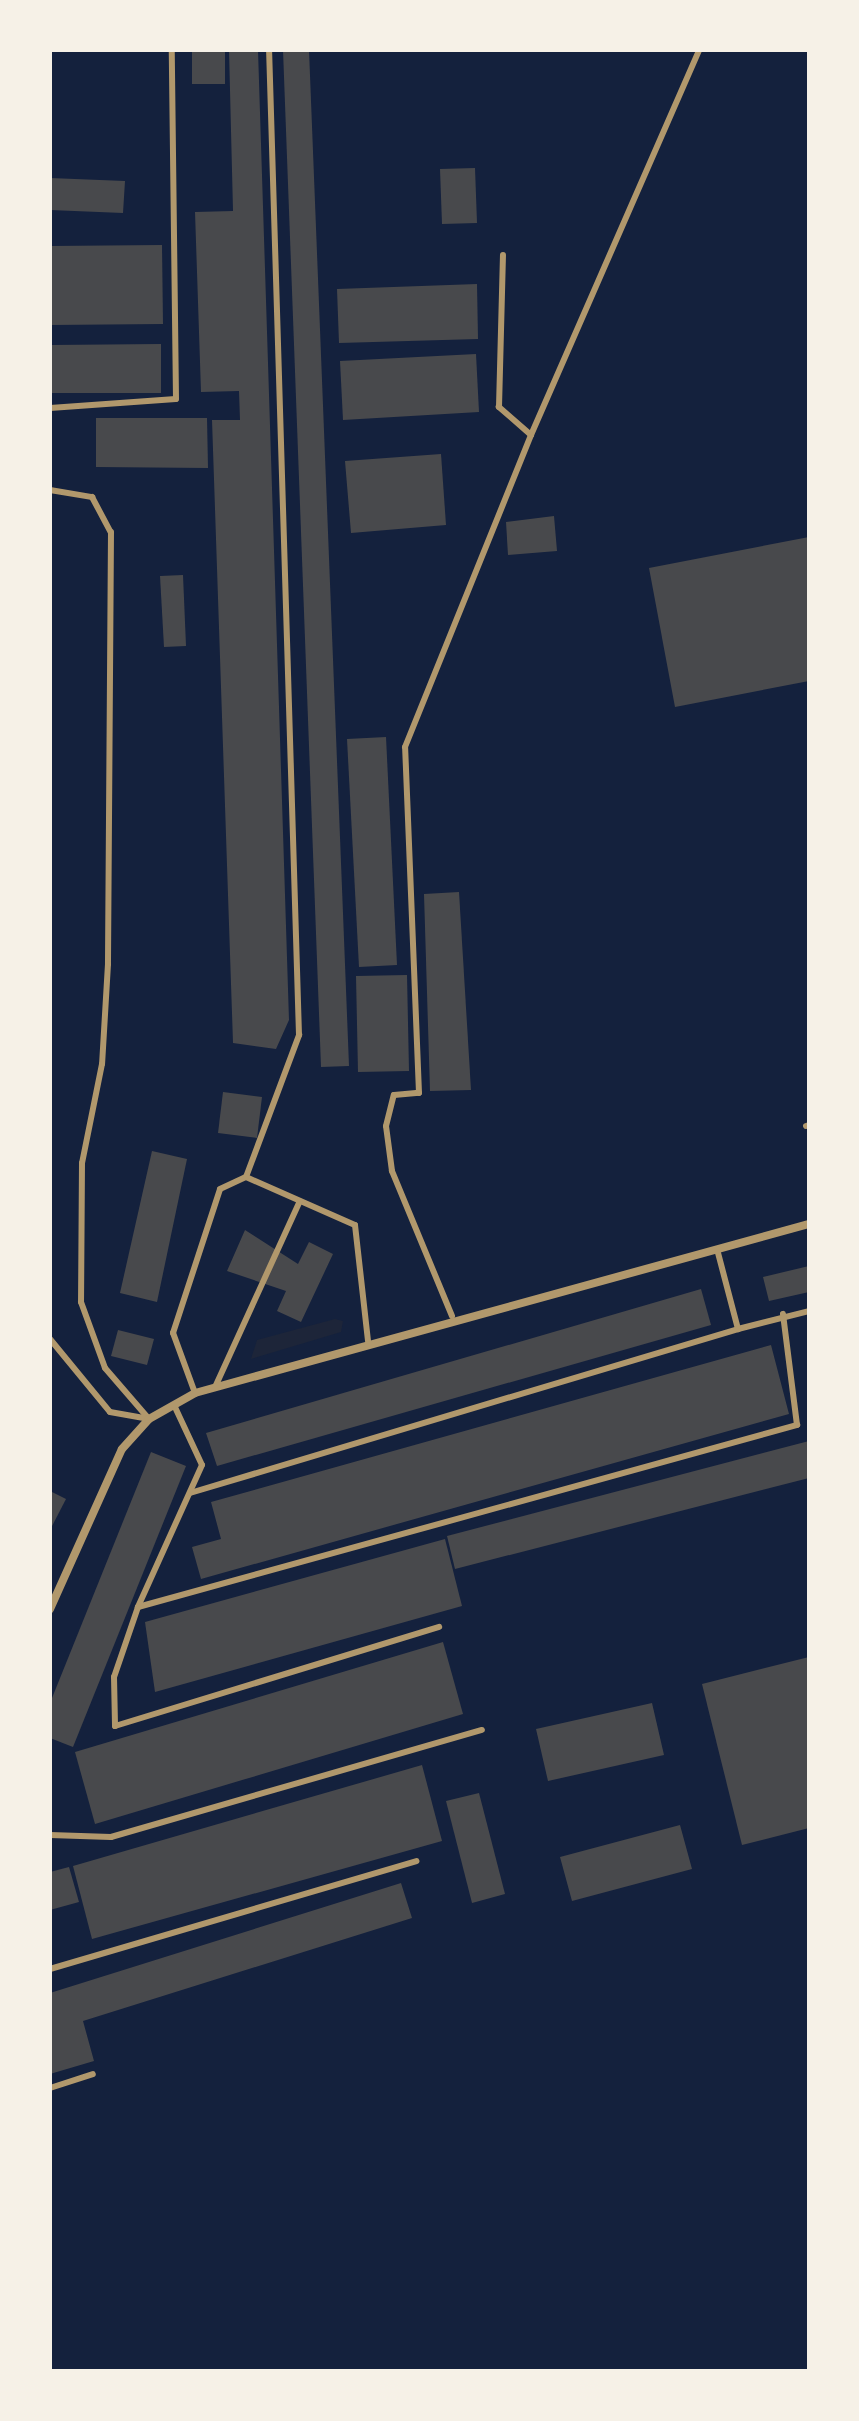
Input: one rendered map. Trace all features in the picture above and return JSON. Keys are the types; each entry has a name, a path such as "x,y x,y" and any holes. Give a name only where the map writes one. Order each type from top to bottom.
{"street":[{"path":"50,1609 103,1481 149,1419 195,1393 452,1316 809,1224"}],"lane":[{"path":"50,408 176,399 172,50"},
{"path":"195,1393 173,1333 220,1189 246,1177 299,1035 269,50"},
{"path":"452,1316 392,1171 386,1126 394,1095 419,1093 405,747 531,435 699,50"},
{"path":"503,255 499,407 531,435"},
{"path":"50,490 92,497 111,532 108,964 102,1064 82,1163 81,1302 105,1368 149,1419"},
{"path":"246,1177 355,1225 368,1341"},
{"path":"216,1385 300,1201"},
{"path":"717,1249 738,1329"},
{"path":"190,1493 783,1314 809,1311"},
{"path":"138,1607 797,1425 783,1314"},
{"path":"50,1339 110,1412 149,1419"},
{"path":"174,1405 202,1465 138,1607 114,1677 115,1726 439,1627"},
{"path":"50,1835 111,1837 482,1730"},
{"path":"50,1969 416,1861"},
{"path":"50,2088 93,2074"}],"shaded area":[{"path":"335,1319 343,1321 341,1332 251,1359 257,1340"}],"building":[{"path":"192,50 225,50 225,84 192,84"},
{"path":"229,50 258,50 289,1020 276,1049 233,1043 212,420 240,420 239,391 201,392 195,212 233,211"},
{"path":"283,50 309,50 349,1066 321,1067"},
{"path":"475,168 477,223 442,224 440,169"},
{"path":"50,178 125,181 123,213 50,210"},
{"path":"162,245 163,324 50,325 50,246"},
{"path":"477,284 478,339 339,343 337,289"},
{"path":"161,344 161,393 50,393 50,345"},
{"path":"476,354 479,412 343,420 340,361"},
{"path":"96,418 207,418 208,468 96,467"},
{"path":"441,454 446,525 351,533 345,461"},
{"path":"554,516 557,551 508,555 506,522"},
{"path":"809,537 809,681 675,707 649,568"},
{"path":"183,575 186,646 164,647 160,576"},
{"path":"386,737 397,965 359,967 347,739"},
{"path":"459,892 471,1090 430,1091 424,894"},
{"path":"407,975 409,1071 358,1072 356,976"},
{"path":"223,1092 262,1097 257,1138 218,1133"},
{"path":"152,1151 187,1159 157,1302 120,1293"},
{"path":"245,1230 298,1264 309,1242 333,1254 301,1322 277,1311 286,1291 227,1271"},
{"path":"809,1266 809,1292 769,1301 763,1277"},
{"path":"701,1289 711,1325 217,1466 206,1433"},
{"path":"118,1330 154,1339 147,1365 111,1356"},
{"path":"771,1345 789,1414 201,1579 192,1547 221,1539 211,1502"},
{"path":"809,1441 809,1478 455,1569 447,1536"},
{"path":"151,1452 186,1466 73,1747 50,1738 50,1703"},
{"path":"50,1491 66,1499 50,1530"},
{"path":"445,1539 462,1606 155,1692 145,1622"},
{"path":"443,1642 463,1714 95,1824 75,1752"},
{"path":"809,1657 809,1828 742,1845 702,1684"},
{"path":"652,1703 664,1755 548,1781 536,1729"},
{"path":"422,1765 442,1841 92,1939 73,1866"},
{"path":"479,1793 505,1894 472,1903 446,1801"},
{"path":"680,1825 692,1869 572,1901 560,1857"},
{"path":"69,1867 79,1902 50,1910 50,1872"},
{"path":"401,1883 412,1918 83,2021 94,2061 50,2074 50,1993"}]}
